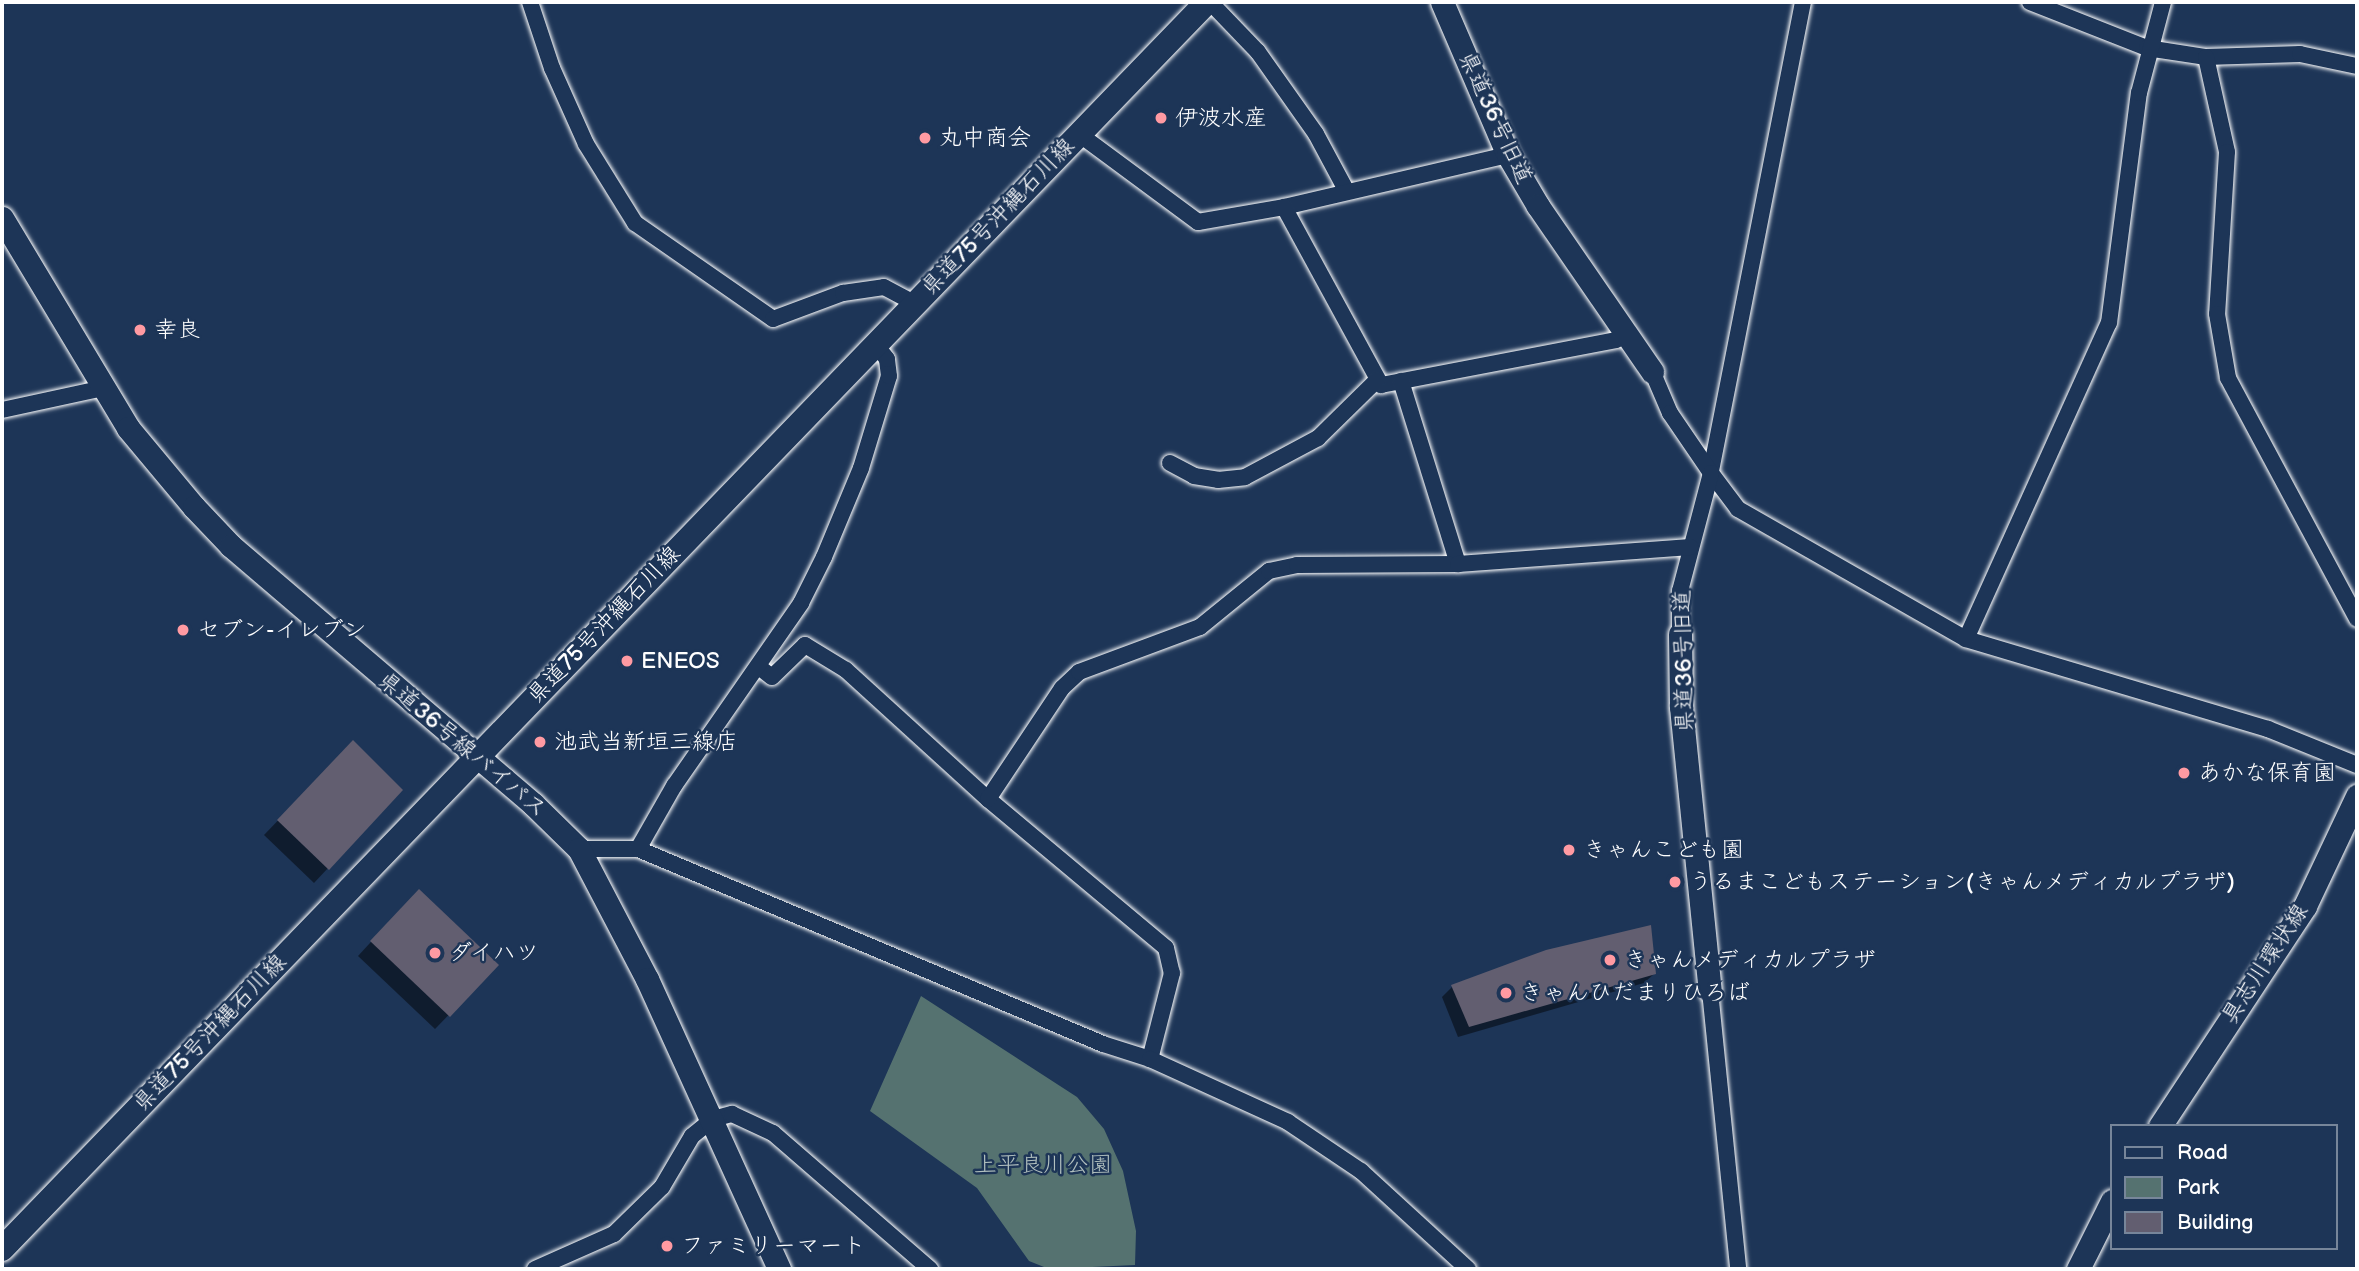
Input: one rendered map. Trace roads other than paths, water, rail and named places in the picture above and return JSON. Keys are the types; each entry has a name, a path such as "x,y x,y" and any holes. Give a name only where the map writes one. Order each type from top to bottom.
{"main road":[{"name":"県道75号沖縄石川線","path":"2,1249 914,303 1209,2"},
{"name":"県道36号旧道","path":"1442,2 1508,155 1553,230 1652,371"},
{"name":"県道36号線バイパス","path":"2,218 104,388 160,469 231,546 477,757 579,849 713,1119 779,1269"},
{"name":"県道36号旧道","path":"1680,634 1681,707 1710,991"},
{"name":"具志川環状線","path":"2161,1124 2305,906 2357,796"},
{"path":"2078,1269 2110,1205"}],"street":[{"path":"530,2 552,68 586,144 635,223 773,319 843,293 884,287 914,303"},
{"path":"1209,2 1258,52 1316,134 1346,190"},
{"path":"1803,2 1711,473 1738,509 1966,639 2268,729 2357,765"},
{"path":"2031,2 2147,48 2206,57 2300,54 2357,66"},
{"path":"1966,639 2109,323 2147,48 2163,2"},
{"path":"2206,57 2227,152 2217,314 2228,378 2357,619"},
{"path":"1079,134 1198,222 1284,207 1346,190 1508,155"},
{"path":"1284,207 1381,385 1616,340 1626,332"},
{"path":"638,849 674,786 759,667 813,580 862,468 890,376 887,359 876,345"},
{"name":"県道36号旧道","path":"1652,371 1670,413 1711,473 1680,591 1680,634"},
{"path":"1170,463 1194,476 1219,481 1245,477 1318,438 1377,380"},
{"path":"1401,381 1458,564"},
{"path":"2,410 104,388"},
{"path":"988,799 1062,688 1079,672 1200,627 1269,571 1297,565 1458,564 1690,547"},
{"path":"759,667 772,677 805,645 846,670 988,799 1166,948 1172,973 1150,1059"},
{"path":"579,849 638,849 1103,1044 1150,1059 1288,1122 1361,1171 1468,1269"},
{"name":"県道36号旧道","path":"1710,991 1738,1269"},
{"path":"535,1269 614,1234 662,1187 692,1136 713,1119 733,1114 773,1133 930,1269"}],"place":[{"name":"伊波水産","path":"1161,118"},
{"name":"丸中商会","path":"925,138"},
{"name":"幸良","path":"140,330"},
{"name":"セブン-イレブン","path":"183,630"},
{"name":"ENEOS","path":"627,661"},
{"name":"池武当新垣三線店","path":"540,742"},
{"name":"あかな保育園","path":"2184,773"},
{"name":"きゃんこども園","path":"1569,850"},
{"name":"うるまこどもステーション(きゃんメディカルプラザ)","path":"1675,882"},
{"name":"ダイハツ","path":"435,953"},
{"name":"きゃんメディカルプラザ","path":"1610,960"},
{"name":"きゃんひだまりひろば","path":"1506,993"},
{"name":"ファミリーマート","path":"667,1246"}],"park label":[{"name":"上平良川公園","path":"1043,1165"}]}
